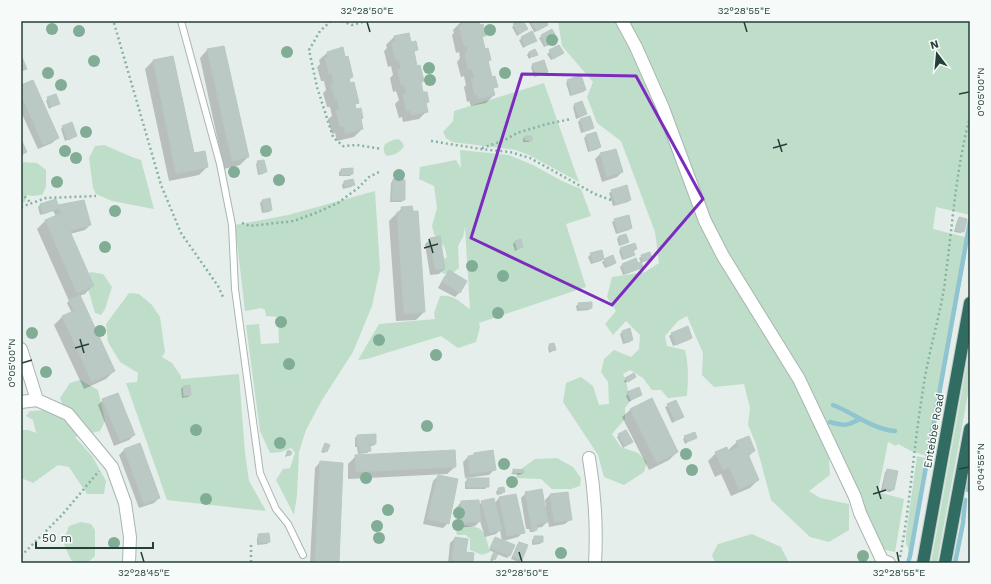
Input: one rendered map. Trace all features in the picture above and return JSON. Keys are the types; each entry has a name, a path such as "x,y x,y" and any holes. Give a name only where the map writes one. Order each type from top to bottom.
{"highway":[{"name":"Entebbe Road","path":"923,563 970,303"},
{"path":"944,563 970,429"}],"street":[{"path":"622,21 636,47 663,108 705,221 723,256 799,379 855,497 860,513 885,562"},
{"path":"21,349 37,400"},
{"path":"21,402 37,400 68,414 112,467 125,503 130,537 129,563"},
{"path":"589,458 594,485 596,511 595,563"}],"lane":[{"path":"181,21 220,164 232,225 235,289 260,473 276,509 288,524 303,555"}],"path":[{"path":"331,21 320,31 309,50 317,87 333,137 343,146 357,145 382,149"},
{"path":"342,21 352,24 366,21"},
{"path":"114,23 161,185 181,233 218,286 225,300"},
{"path":"899,563 928,362 942,301 955,201 966,131 970,117"},
{"path":"481,149 505,140 517,133 571,119"},
{"path":"431,140 481,149 510,152 530,158 595,194 611,200"},
{"path":"230,218 250,226 294,221 338,203 358,188 369,177 381,171"},
{"path":"21,193 30,203"},
{"path":"21,207 46,198 96,196"},
{"path":"21,556 62,515 107,461"},
{"path":"251,545 251,563"}],"highlighted area":[{"path":"522,74 636,76 703,199 612,305 471,238"}],"green space":[{"path":"558,21 970,21 970,215 936,207 933,229 969,238 930,457 911,451 898,444 896,446 888,442 878,492 904,499 895,552 881,549 831,443 829,460 830,475 809,491 820,498 849,504 849,530 829,542 810,537 771,500 756,444 748,425 750,408 744,384 714,387 702,375 703,353 687,316 678,321 665,336 667,346 685,350 688,367 687,396 668,398 661,390 652,390 643,378 630,370 623,374 631,400 625,408 625,419 612,434 621,447 638,453 647,462 644,472 624,485 604,477 598,455 563,402 566,383 581,377 593,386 599,405 609,404 608,382 601,372 604,359 614,350 631,357 639,349 640,335 626,321 613,335 605,324 616,311 607,297 612,277 645,272 659,263 655,232 621,141 597,123 587,97 593,82 562,46"},
{"path":"544,83 579,182 529,155 515,150 452,142 446,138 443,132 453,121 454,111"},
{"path":"398,139 404,146 397,153 387,156 384,150 385,144"},
{"path":"104,145 141,160 154,209 112,201 96,194 93,188 89,158 95,146"},
{"path":"460,150 509,155 533,165 562,181 581,189 591,216 566,224 586,287 479,323 480,327 476,342 458,348 441,336 367,359 358,360 379,324 435,319 434,313 440,296 453,297 470,309 465,227 463,237 458,246 459,268 450,275 442,273 440,262 447,257 445,248 434,234 432,226 437,208 434,186 419,179 420,167 456,160 461,168"},
{"path":"21,162 37,163 46,170 46,187 42,195 27,195 21,206"},
{"path":"375,191 380,269 372,306 353,352 322,400 306,430 299,452 297,495 294,515 276,480 283,469 290,468 295,453 291,448 281,452 270,453 260,431 246,325 259,324 261,344 279,343 278,317 266,316 265,310 261,308 245,311 235,225 288,215"},
{"path":"90,272 103,274 112,287 105,309 101,315 95,313 86,282"},
{"path":"129,293 139,294 152,305 160,317 165,352 162,357 172,363 181,376 181,379 239,374 245,453 249,481 266,511 167,500 126,383 137,382 138,373 120,362 108,342 106,324"},
{"path":"970,346 970,383 937,563 931,563"},
{"path":"80,380 98,390 105,421 100,431 75,437 92,456 106,481 104,494 87,494 69,467 58,465 33,483 21,478 21,430 29,430 36,433 33,420 26,416 30,411 50,410 67,418 60,398 70,383"},
{"path":"917,456 929,459 914,542 909,550 906,544 906,535"},
{"path":"557,458 573,467 581,478 580,486 571,489 552,489 541,479 516,478 517,472 535,459"},
{"path":"81,522 91,524 95,530 95,556 87,563 77,563 71,560 63,542 69,526"},
{"path":"462,525 475,527 482,531 485,534 490,552 482,555 470,550 470,539 466,535 457,535 456,531"},
{"path":"752,534 781,547 789,563 715,563 712,555 718,544"}],"building":[{"path":"461,21 479,21 480,25 483,24 486,36 482,36 485,49 488,48 491,60 488,61 492,77 495,76 498,87 493,88 495,95 478,99 477,94 475,95 471,79 474,78 472,69 468,69 465,53 468,52 467,45 464,46 459,27 462,26"},
{"path":"518,21 523,21 528,29 519,34 513,24"},
{"path":"531,21 546,21 548,25 537,31"},
{"path":"552,29 558,40 546,46 541,35"},
{"path":"532,31 537,41 525,46 521,37"},
{"path":"409,33 411,42 416,41 418,50 414,51 417,66 420,65 424,81 421,82 423,92 427,92 429,102 426,103 428,112 411,115 410,110 406,111 403,95 406,94 404,84 401,85 397,69 401,69 399,59 396,60 391,43 395,42 394,36"},
{"path":"559,45 564,53 553,59 549,50"},
{"path":"224,46 249,157 232,161 207,49"},
{"path":"343,47 345,57 348,56 353,77 349,78 350,83 354,82 359,103 355,104 356,109 361,108 363,118 361,119 363,129 345,134 343,126 340,127 336,111 340,110 337,99 335,100 331,84 334,84 331,73 329,74 325,58 328,58 327,52"},
{"path":"535,49 538,55 532,57 529,52"},
{"path":"21,55 27,69 21,71"},
{"path":"173,56 194,153 205,151 208,167 176,174 153,60"},
{"path":"544,60 548,72 537,76 532,64"},
{"path":"581,75 586,90 572,95 567,80"},
{"path":"33,80 59,138 43,145 21,95 21,85"},
{"path":"56,94 60,104 51,107 47,97"},
{"path":"582,101 587,114 579,117 574,104"},
{"path":"590,116 594,128 584,131 580,119"},
{"path":"72,122 77,136 68,140 62,126"},
{"path":"596,132 601,147 590,151 586,135"},
{"path":"525,136 532,136 532,141 525,140"},
{"path":"21,139 27,152 21,155"},
{"path":"616,149 623,172 607,177 600,153"},
{"path":"264,160 267,172 260,173 257,161"},
{"path":"353,168 353,174 341,175 341,169"},
{"path":"353,179 355,185 345,187 344,181"},
{"path":"393,179 405,180 405,200 392,200"},
{"path":"627,185 631,200 616,205 611,190"},
{"path":"270,198 272,210 264,211 262,200"},
{"path":"56,199 59,208 43,214 40,204"},
{"path":"84,200 91,225 69,231 58,205"},
{"path":"412,206 413,211 402,212 401,207"},
{"path":"418,211 425,312 404,314 397,212"},
{"path":"62,213 94,286 77,293 45,220"},
{"path":"629,215 632,228 618,232 614,219"},
{"path":"959,217 967,219 964,232 956,230"},
{"path":"626,234 629,242 621,245 619,236"},
{"path":"440,236 445,269 435,270 430,238"},
{"path":"521,239 523,247 517,249 515,241"},
{"path":"635,243 637,249 633,250 635,255 624,259 620,248"},
{"path":"602,250 604,259 593,262 590,253"},
{"path":"650,252 652,258 643,261 641,255"},
{"path":"613,255 616,263 607,266 604,259"},
{"path":"636,258 638,263 641,262 643,267 625,274 622,264"},
{"path":"449,270 467,281 460,293 442,282"},
{"path":"80,295 85,306 74,311 69,300"},
{"path":"592,302 592,308 579,309 578,303"},
{"path":"85,306 115,371 92,382 62,316"},
{"path":"688,326 692,338 676,345 671,333"},
{"path":"630,328 633,340 625,342 622,331"},
{"path":"554,343 556,350 551,351 549,344"},
{"path":"634,373 636,377 628,382 625,378"},
{"path":"190,385 191,395 184,396 183,386"},
{"path":"639,387 642,395 631,400 627,392"},
{"path":"118,393 135,435 120,441 102,399"},
{"path":"652,398 678,452 657,463 630,409"},
{"path":"676,400 684,417 675,421 667,404"},
{"path":"626,430 633,442 625,446 618,434"},
{"path":"695,432 697,438 687,442 684,436"},
{"path":"376,434 376,444 357,445 357,435"},
{"path":"749,436 755,451 748,454 759,480 739,489 729,467 723,470 715,452 727,447 728,451 739,447 736,441"},
{"path":"140,443 160,498 144,504 124,449"},
{"path":"325,443 330,445 327,452 322,450"},
{"path":"370,444 371,451 360,452 359,445"},
{"path":"455,450 456,467 356,472 355,455"},
{"path":"493,450 496,470 470,474 468,456 474,455 474,453"},
{"path":"287,451 291,451 291,455 287,455"},
{"path":"320,461 343,463 339,563 315,563"},
{"path":"513,469 524,470 524,473 513,472"},
{"path":"887,469 898,471 894,490 883,488"},
{"path":"438,475 458,479 449,524 427,519"},
{"path":"467,478 489,478 489,487 467,487"},
{"path":"504,487 505,492 499,493 498,488"},
{"path":"542,489 548,522 531,525 525,492"},
{"path":"568,492 572,520 554,522 550,494"},
{"path":"516,494 525,533 507,536 499,497"},
{"path":"494,498 502,530 490,533 481,501"},
{"path":"479,500 481,521 463,523 461,501"},
{"path":"537,524 537,530 532,531 531,525"},
{"path":"269,533 270,542 259,543 258,534"},
{"path":"534,536 543,536 543,542 534,543"},
{"path":"455,537 468,539 466,552 474,553 473,562 452,560"},
{"path":"495,537 515,545 510,556 490,548"},
{"path":"519,542 528,545 522,560 513,556"},
{"path":"494,552 498,554 495,560 491,558"}],"waterway":[{"path":"908,563 970,221"},
{"path":"833,405 871,424 887,430 895,431"},
{"path":"830,422 845,425 860,419"},
{"path":"968,490 970,479"},
{"path":"955,563 963,523 965,500"}]}
